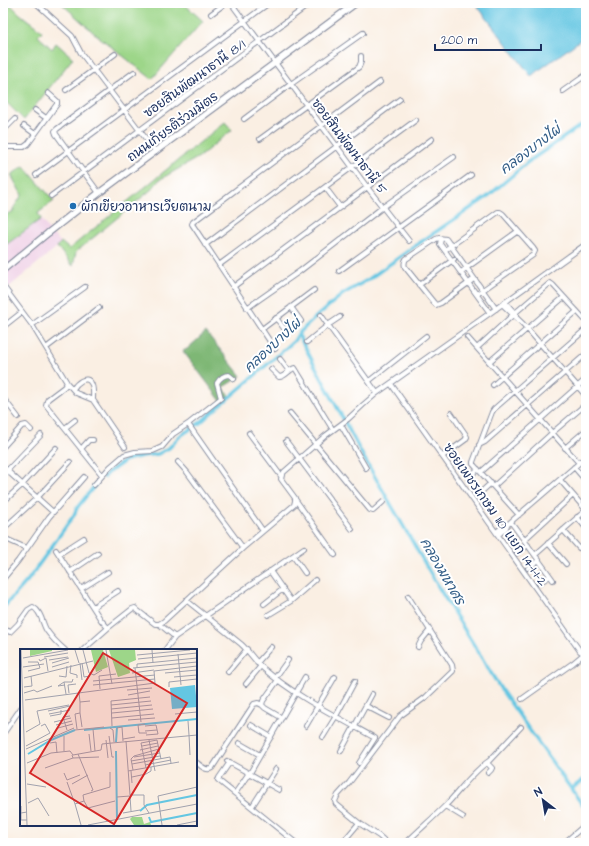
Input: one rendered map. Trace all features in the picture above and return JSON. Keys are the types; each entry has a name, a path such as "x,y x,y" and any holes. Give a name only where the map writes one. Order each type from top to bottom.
{"street":[{"path":"36,3 72,36 94,70 156,152"},
{"path":"211,14 226,3"},
{"name":"ซอยสินพัฒนาธานี 5","path":"231,3 352,167 409,241"},
{"path":"36,175 269,3"},
{"name":"ซอยสินพัฒนาธานี 8/1","path":"51,196 311,3"},
{"name":"ถนนเกียรติร่วมมิตร","path":"3,270 99,193 356,3"},
{"path":"244,119 363,33"},
{"path":"66,90 115,54"},
{"path":"260,139 306,104 359,67 361,56"},
{"path":"99,193 68,152 55,131 134,72"},
{"path":"563,92 586,75"},
{"path":"274,348 192,224 380,82"},
{"path":"3,147 26,146 57,102 48,94"},
{"path":"205,245 400,99"},
{"path":"35,110 46,118"},
{"path":"3,131 15,119"},
{"path":"219,265 416,120"},
{"path":"24,126 35,134"},
{"path":"233,287 432,138"},
{"path":"247,308 300,271 383,208 454,157"},
{"path":"339,271 470,175"},
{"path":"326,186 340,207"},
{"path":"445,250 498,212 503,214 533,248 533,255 477,294"},
{"path":"461,272 518,231"},
{"path":"474,279 436,305 405,267 404,261 436,239 446,239 496,309"},
{"path":"441,239 440,244 490,313"},
{"path":"281,476 377,393 586,244"},
{"path":"419,285 458,256"},
{"path":"477,348 550,283 586,321"},
{"path":"3,286 32,325 67,383 80,395 93,400"},
{"path":"32,325 84,287"},
{"path":"262,329 314,290"},
{"path":"489,362 564,297"},
{"path":"504,303 586,396"},
{"path":"291,307 301,321"},
{"path":"46,348 99,308"},
{"path":"493,385 577,311"},
{"path":"3,327 22,312"},
{"path":"321,315 377,393"},
{"path":"307,342 340,316"},
{"path":"276,318 286,331"},
{"path":"519,515 474,465 473,462 479,445 493,410 586,329"},
{"path":"369,381 426,336"},
{"path":"467,337 579,463"},
{"path":"479,445 486,442 586,354"},
{"path":"280,359 289,371"},
{"path":"271,369 278,377 282,377 292,368 295,368 333,430"},
{"path":"94,484 124,455 135,452 153,451 166,443 173,434 190,427 221,398 217,383 221,378 230,375 234,379"},
{"path":"468,478 479,471 586,379"},
{"path":"73,389 82,380 88,380 91,382 93,400 126,447"},
{"path":"67,383 48,399 46,403 48,408 102,475"},
{"name":"ซอยเพชรเกษม 110 แยก 14-1-1-2","path":"391,384 580,651 585,655"},
{"path":"8,395 4,400 18,417"},
{"path":"479,494 493,485 586,404"},
{"path":"290,413 370,510 373,511 383,502"},
{"path":"442,456 467,437 451,413"},
{"path":"64,428 75,420"},
{"path":"342,424 366,468"},
{"path":"3,447 22,426 26,425 31,430"},
{"path":"190,427 263,531"},
{"path":"565,448 586,430"},
{"path":"249,433 281,476 282,480 335,555"},
{"path":"3,475 41,435"},
{"path":"81,449 89,440 93,440"},
{"path":"286,441 352,529"},
{"path":"3,502 22,485 56,448"},
{"path":"497,533 586,457"},
{"path":"3,529 37,498 70,462"},
{"path":"178,462 192,478 243,548"},
{"path":"3,467 53,512"},
{"path":"574,467 586,481"},
{"path":"3,579 15,565 53,512 84,477"},
{"path":"535,555 586,510 560,480"},
{"path":"524,540 573,495"},
{"path":"159,624 243,548 292,507 295,503 295,499"},
{"path":"577,517 586,528"},
{"path":"511,522 553,580"},
{"path":"563,530 579,548"},
{"path":"3,542 5,538 26,548"},
{"path":"59,554 84,538"},
{"path":"548,543 566,564"},
{"path":"517,553 528,545"},
{"path":"166,649 175,637 304,548"},
{"path":"56,550 108,628"},
{"path":"70,572 98,553"},
{"path":"293,556 305,573"},
{"path":"528,568 539,560"},
{"path":"270,571 291,601"},
{"path":"81,589 108,572"},
{"path":"539,583 550,576"},
{"path":"268,615 291,601 315,580"},
{"path":"264,604 282,589"},
{"path":"93,607 118,591"},
{"path":"387,843 359,823 336,804 335,801 338,795 353,778 400,716 426,697 453,671 452,665 408,596"},
{"path":"186,600 247,649 259,665 296,693 375,738 359,763"},
{"path":"6,630 10,632 28,610 33,607 39,613 48,632 64,649"},
{"path":"84,649 129,610 134,608 153,623 159,624 175,637"},
{"path":"418,647 430,630"},
{"path":"246,684 271,647"},
{"path":"228,672 247,649"},
{"path":"522,699 585,655"},
{"path":"262,705 288,660"},
{"path":"236,792 271,737 305,677"},
{"path":"306,726 335,677"},
{"path":"323,737 355,680"},
{"path":"341,751 372,694"},
{"path":"197,763 207,770 212,768 254,704 258,703 262,705 282,718"},
{"path":"366,706 390,718"},
{"path":"3,734 20,709"},
{"path":"251,725 271,737"},
{"path":"406,843 445,806 520,727"},
{"path":"239,743 260,755"},
{"path":"279,790 228,761 219,779 296,843"},
{"path":"486,763 492,768 488,773"},
{"path":"253,805 276,769"},
{"path":"445,806 463,817"},
{"path":"342,843 359,823"},
{"path":"564,843 586,824"}],"shaded area":[{"path":"41,219 52,234 61,242 3,292 3,247"}],"green space":[{"path":"3,3 9,3 20,14 42,31 38,36 52,49 56,43 73,58 24,120 3,99"},
{"path":"61,3 183,3 203,21 152,79 94,33"},
{"path":"225,122 232,130 199,157 159,180 152,189 76,252 73,266 57,247 61,242 69,249"},
{"path":"24,166 54,201 38,213 41,219 3,247 3,216 14,211 13,209 22,195 11,175"},
{"path":"206,332 241,376 223,387 229,396 221,401 183,351"}],"water":[{"path":"475,3 586,3 586,36 531,76"}],"waterway":[{"name":"คลองบางไผ่","path":"104,477 126,460 158,454 169,448 180,436 201,422 294,341 298,334 343,294 369,279 487,197 528,162 586,122"},
{"name":"คลองมหาศร","path":"298,334 363,456 439,588 502,691 586,810"},
{"name":"คลองบางไผ่","path":"3,608 28,580 74,515 77,508 96,484"},
{"path":"571,789 586,778"}],"place":[{"name":"ผักเขียวอาหารเวียตนาม","path":"73,206"}]}
